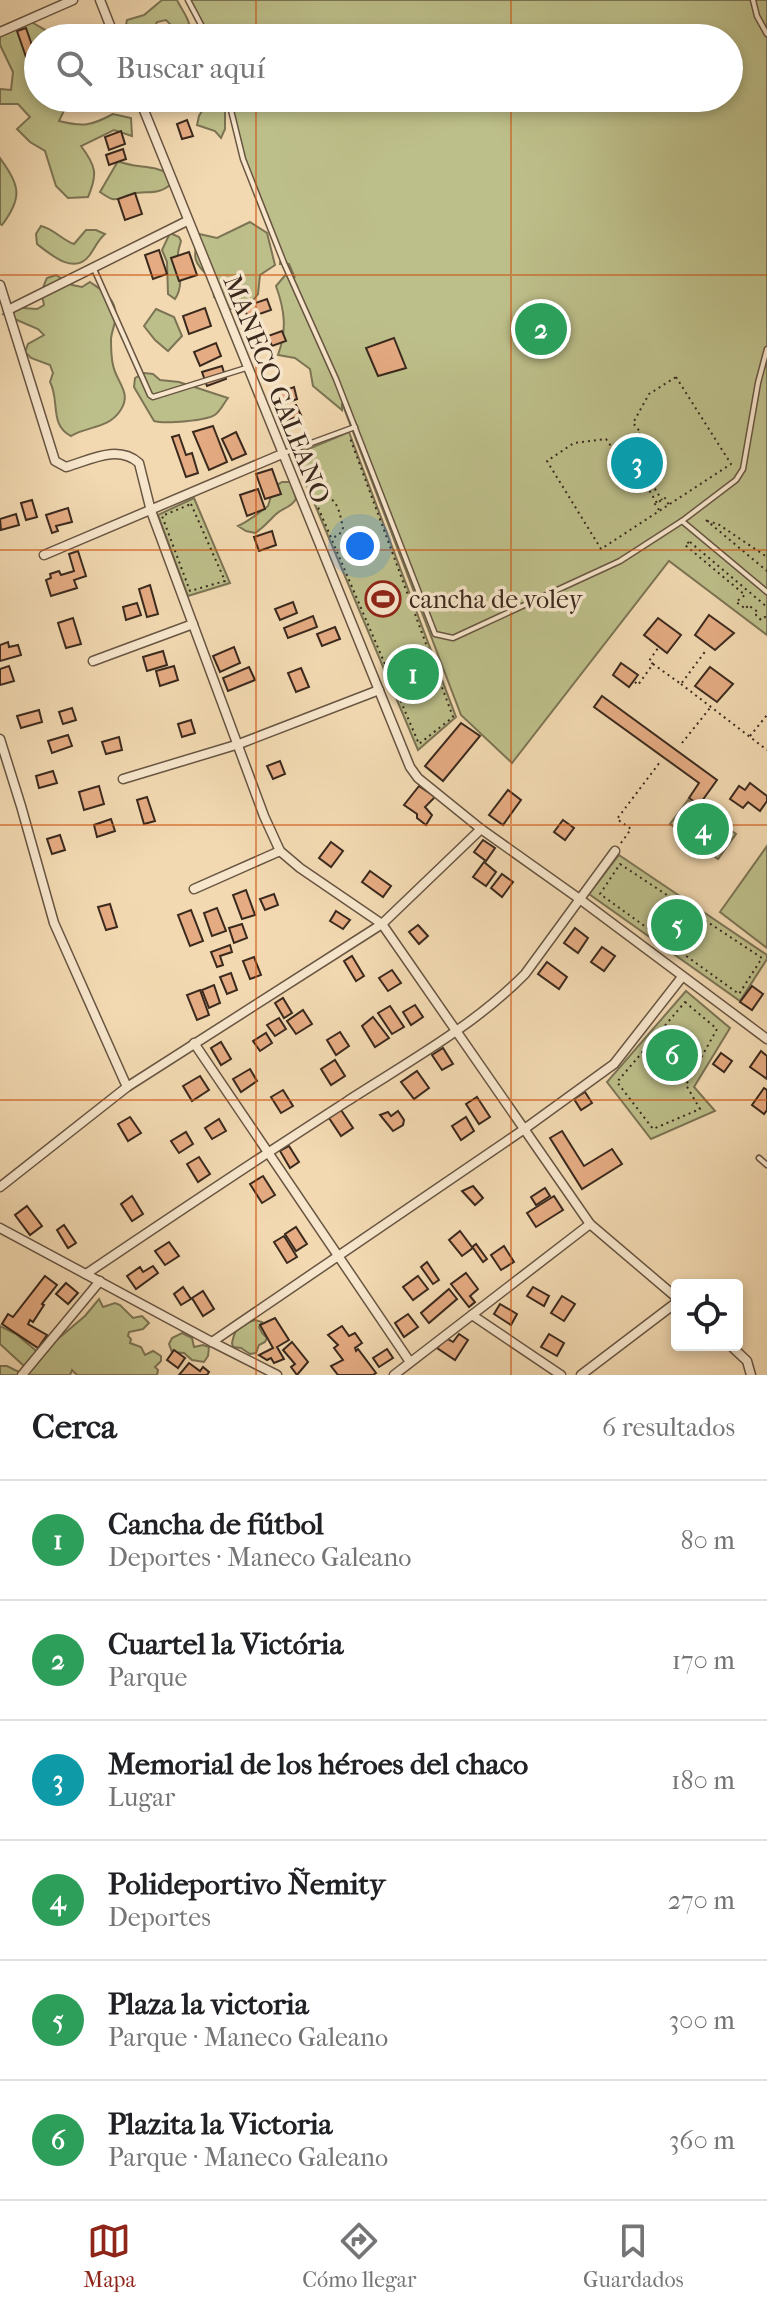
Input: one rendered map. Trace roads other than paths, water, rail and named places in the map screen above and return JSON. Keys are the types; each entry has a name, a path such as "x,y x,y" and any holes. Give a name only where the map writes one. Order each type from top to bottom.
{"street":[{"path":"0,32 73,0"},
{"path":"100,0 109,24"},
{"name":"MANECO GALEANO","path":"144,112 410,767 418,778 481,829 767,1039"},
{"path":"8,310 187,221"},
{"path":"0,285 55,461 66,467 113,453 129,455 139,463 151,511 264,816 280,851 382,924 590,1224 671,1295"},
{"path":"44,555 282,454"},
{"path":"93,661 193,624"},
{"path":"123,779 239,744 379,690"},
{"path":"0,739 54,923 127,1087"},
{"path":"0,1187 127,1087 382,924 481,829"},
{"path":"194,889 280,851"},
{"path":"86,1274 456,1031 510,989 525,974 615,851"},
{"path":"212,1342 523,1130 614,1064 682,977"},
{"path":"194,1043 410,1362"},
{"path":"394,1375 590,1224"},
{"path":"0,1228 277,1375"},
{"path":"22,1375 100,1281"},
{"path":"581,1375 671,1305"},
{"path":"472,1315 561,1375"},
{"path":"736,1351 747,1361 751,1375"}],"lane":[{"path":"188,0 201,24"},
{"path":"753,0 767,34"},
{"path":"231,112 243,159 284,263 336,379 435,634 453,638 620,561 682,521 736,480 743,469 767,349"},
{"path":"94,269 153,397 246,368"},
{"path":"282,454 355,427"},
{"path":"682,521 767,592"},
{"path":"759,1158 767,1165"}],"place":[{"name":"Cuartel la Victória","path":"541,329"},
{"name":"Memorial de los héroes del chaco","path":"637,463"},
{"name":"cancha de voley","path":"383,599"},
{"name":"Cancha de fútbol","path":"413,674"},
{"name":"Polideportivo Ñemity","path":"703,829"},
{"name":"Plaza la victoria","path":"677,925"},
{"name":"Plazita la Victoria","path":"672,1055"}]}
